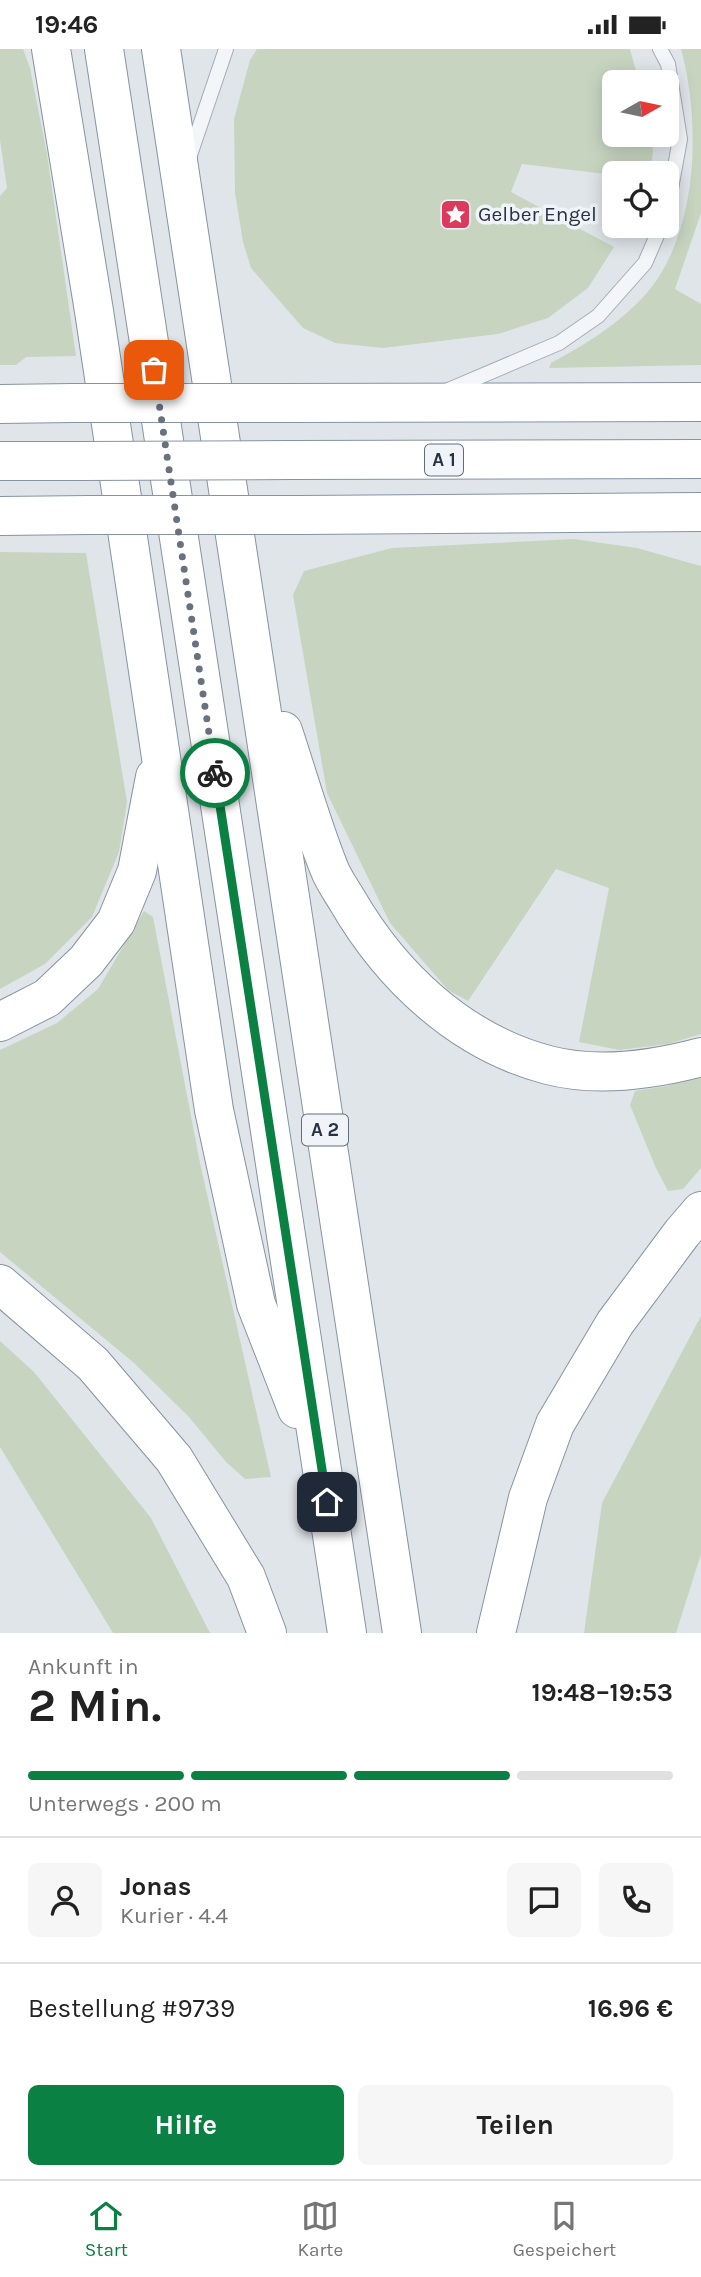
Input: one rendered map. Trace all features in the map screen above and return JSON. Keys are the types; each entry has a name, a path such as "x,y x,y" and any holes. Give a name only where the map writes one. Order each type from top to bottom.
{"highway":[{"path":"33,49 94,311"},
{"path":"51,49 94,311 214,1110 256,1304 323,1476"},
{"name":"A 2","path":"104,49 347,1633"},
{"name":"A 2","path":"160,49 402,1633"},
{"path":"0,404 412,405 701,402"},
{"name":"A 1","path":"0,461 701,459"},
{"path":"0,516 701,512"},
{"path":"567,513 670,527 701,536"},
{"path":"249,627 329,870 366,933 408,983 452,1019 501,1048 549,1065 604,1072 664,1067 701,1057"},
{"path":"0,1022 47,998 86,961 116,922 137,871 161,748"},
{"path":"496,1633 528,1498 555,1424 615,1323 701,1211"},
{"path":"0,1284 93,1364 174,1459 246,1577 267,1633"}],"lane":[{"path":"181,183 226,49"},
{"path":"660,49 668,64 680,139 676,161"},
{"path":"412,405 559,343 598,316 645,263 656,238"}],"green space":[{"path":"0,49 23,49 30,68 47,154 76,356 26,357 16,365 0,365 0,196 7,188 0,140"},
{"path":"257,49 630,49 636,70 602,70 602,147 652,147 652,161 602,161 602,174 522,164 511,192 614,247 588,288 548,318 498,334 383,348 335,343 303,328 251,268 243,242 235,193 234,119 250,60"},
{"path":"681,49 701,49 701,213 675,289 701,304 701,365 549,368 551,363 602,333 636,305 664,269 679,238 691,176 693,143 687,78"},
{"path":"574,539 637,548 701,566 701,1034 668,1044 619,1050 579,1042 609,888 556,869 468,1001 448,990 390,923 327,793 293,595 304,571 392,548"},
{"path":"0,552 86,553 127,802 119,852 92,917 45,964 0,989"},
{"path":"144,911 153,917 200,1163 271,1477 245,1479 226,1462 189,1417 134,1363 0,1252 0,1050 57,1023 98,989"},
{"path":"701,1075 701,1168 683,1189 668,1191 630,1105 635,1091 667,1086"},
{"path":"701,1316 701,1554 676,1633 584,1633 602,1503"},
{"path":"0,1341 34,1372 151,1518 210,1633 113,1633 0,1447"}],"way so far":[{"path":"154,370 215,773"}],"place":[{"name":"Gelber Engel","path":"455,214"}],"route":[{"path":"215,773 327,1502"}]}
